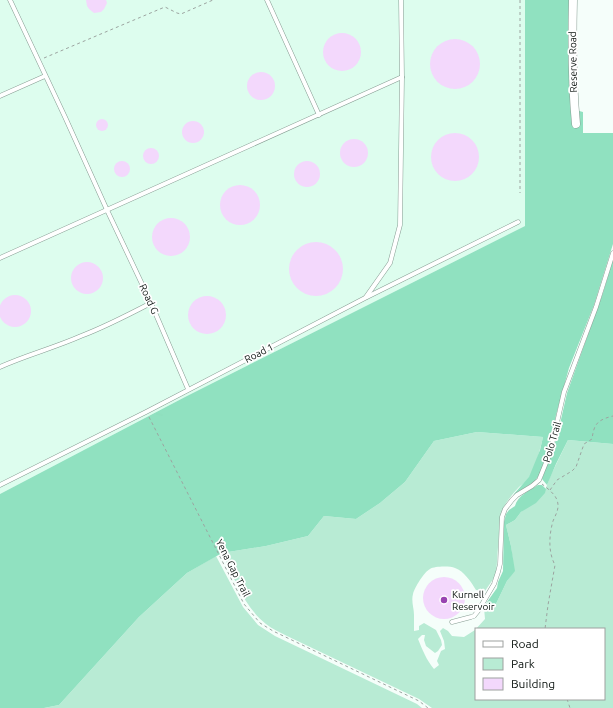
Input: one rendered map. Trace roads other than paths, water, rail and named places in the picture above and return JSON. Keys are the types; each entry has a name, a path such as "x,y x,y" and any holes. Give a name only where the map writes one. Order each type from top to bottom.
{"street":[{"name":"Reserve Road","path":"573,0 572,26 576,124"}],"lane":[{"name":"Road G","path":"10,0 65,117 106,210 151,303 188,390"},
{"path":"267,0 319,115"},
{"path":"365,298 390,263 400,225 402,77 401,0"},
{"path":"0,96 45,76"},
{"path":"0,258 402,77"},
{"name":"Road 1","path":"0,485 146,412 365,298 518,222"},
{"name":"Polo Trail","path":"452,622 474,616 494,584 501,554 503,513 517,495 539,480 550,453 564,392 596,307 613,253"},
{"path":"0,367 15,360 81,337 151,303"}],"waterway":[{"path":"157,414 162,415"}],"place":[{"name":"Kurnell Reservoir","path":"444,600"}]}
